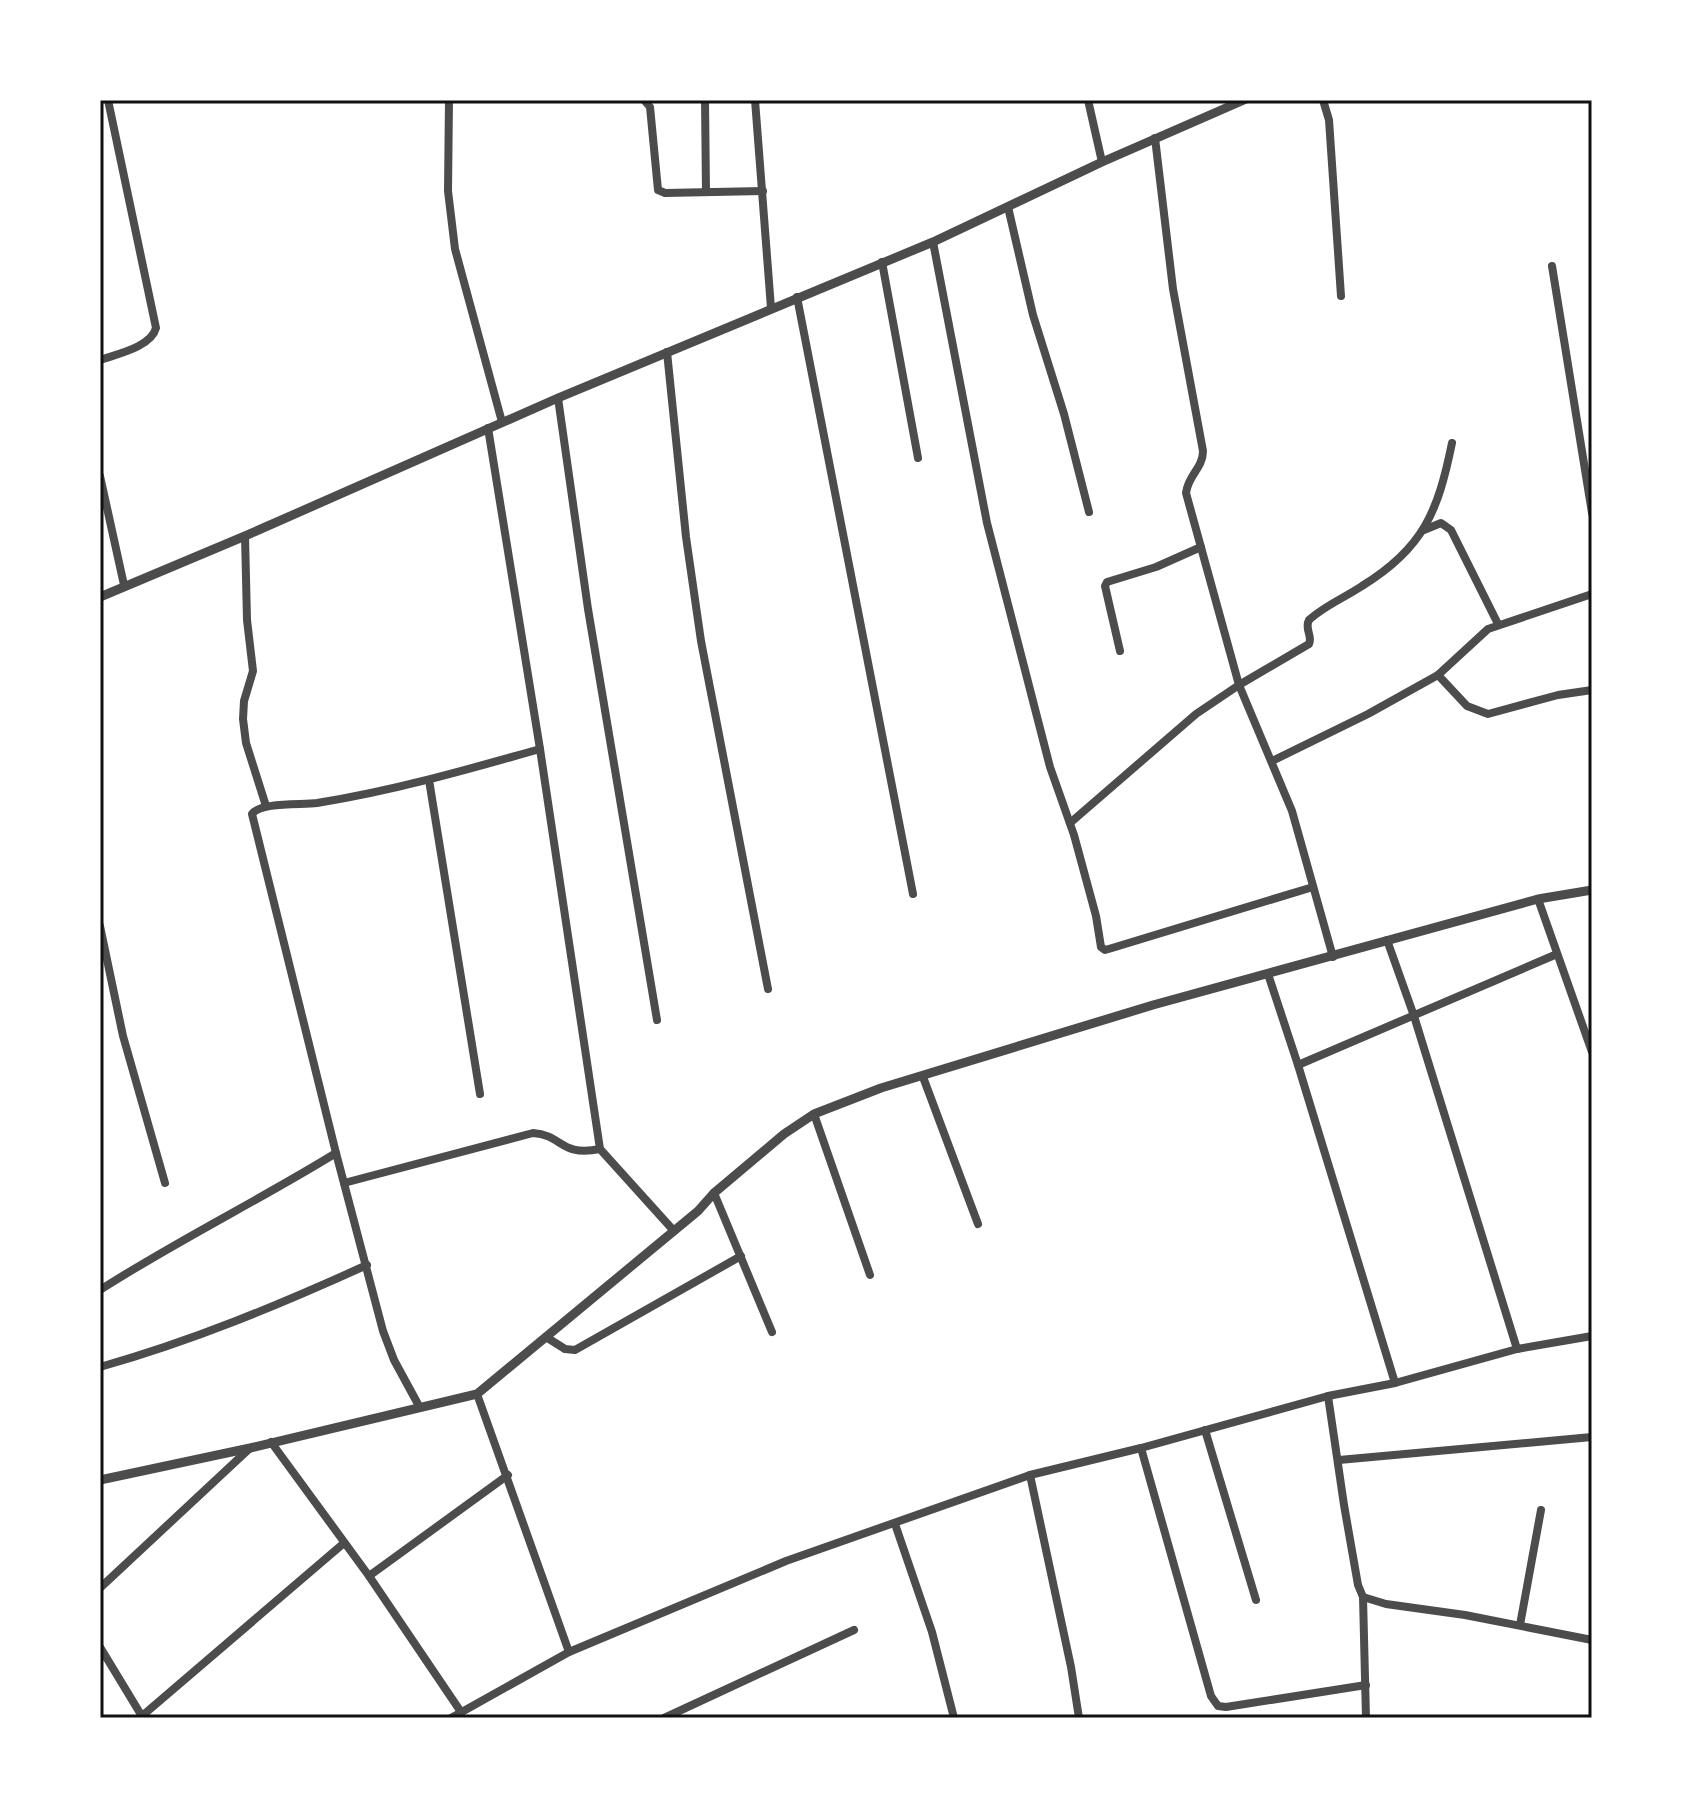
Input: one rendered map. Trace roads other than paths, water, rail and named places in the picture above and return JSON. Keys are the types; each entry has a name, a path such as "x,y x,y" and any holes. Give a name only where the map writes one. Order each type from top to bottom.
{"street":[{"path":"100,360 152,337 156,328 108,100"},
{"path":"449,100 448,191 453,235 502,422"},
{"path":"644,100 650,107 658,190 665,193 763,191"},
{"path":"705,100 706,192"},
{"path":"755,100 771,308"},
{"path":"1088,100 1102,162"},
{"path":"100,597 558,398 933,242 1102,162 1244,100"},
{"path":"1323,100 1329,120 1341,296"},
{"path":"1155,138 1173,289 1203,451 1202,464 1190,478 1186,493 1239,685 1292,811 1333,957"},
{"path":"1008,207 1033,315 1064,414 1089,512"},
{"path":"933,242 987,523 1050,767 1070,823 1096,916 1098,943 1105,950 1313,887"},
{"path":"882,262 918,458"},
{"path":"1552,266 1592,513"},
{"path":"797,297 913,894"},
{"path":"667,352 686,537 701,641 768,989"},
{"path":"558,398 588,609 657,1020"},
{"path":"488,428 603,1153 674,1231"},
{"path":"1070,823 1196,714 1309,644 1306,627 1309,620 1390,566 1423,531 1440,496 1452,443"},
{"path":"100,476 124,585"},
{"path":"1423,531 1441,523 1451,530 1498,624"},
{"path":"245,536 247,620 253,671 244,701 243,719 246,743 266,806"},
{"path":"1120,651 1105,586 1107,582 1156,567 1201,547"},
{"path":"1272,761 1368,714 1438,675 1479,636 1498,624 1592,594"},
{"path":"1438,675 1467,706 1488,714 1558,695 1592,690"},
{"path":"419,1406 394,1360 344,1183 252,819 253,810 266,806 317,803 429,780 540,749"},
{"path":"429,780 480,1094"},
{"path":"100,1480 477,1394 674,1231 784,1134 814,1114 881,1088 1153,1005 1538,899 1592,890"},
{"path":"1538,899 1588,1027 1592,1052"},
{"path":"100,926 123,1036 165,1183"},
{"path":"1387,940 1414,1016 1517,1349"},
{"path":"1298,1065 1557,954"},
{"path":"1268,974 1395,1383"},
{"path":"923,1077 978,1224"},
{"path":"814,1114 870,1275"},
{"path":"344,1183 533,1133 545,1134 571,1150 603,1153"},
{"path":"100,1290 336,1153"},
{"path":"714,1193 772,1332"},
{"path":"546,1337 565,1349 575,1350 741,1256"},
{"path":"100,1367 186,1342 258,1314 367,1265"},
{"path":"451,1718 569,1652 786,1561 1030,1475 1517,1349 1592,1336"},
{"path":"477,1394 569,1652"},
{"path":"1328,1396 1355,1570 1363,1597 1366,1718"},
{"path":"1205,1430 1256,1600"},
{"path":"1339,1460 1592,1437"},
{"path":"271,1442 369,1576 461,1712"},
{"path":"100,1588 250,1448"},
{"path":"1141,1448 1215,1703 1226,1707 1366,1685"},
{"path":"369,1576 508,1475"},
{"path":"1030,1475 1079,1718"},
{"path":"1520,1625 1541,1510"},
{"path":"895,1524 932,1632 954,1718"},
{"path":"100,1647 143,1717 344,1543"},
{"path":"1363,1597 1386,1604 1592,1640"},
{"path":"664,1718 854,1630"}]}
